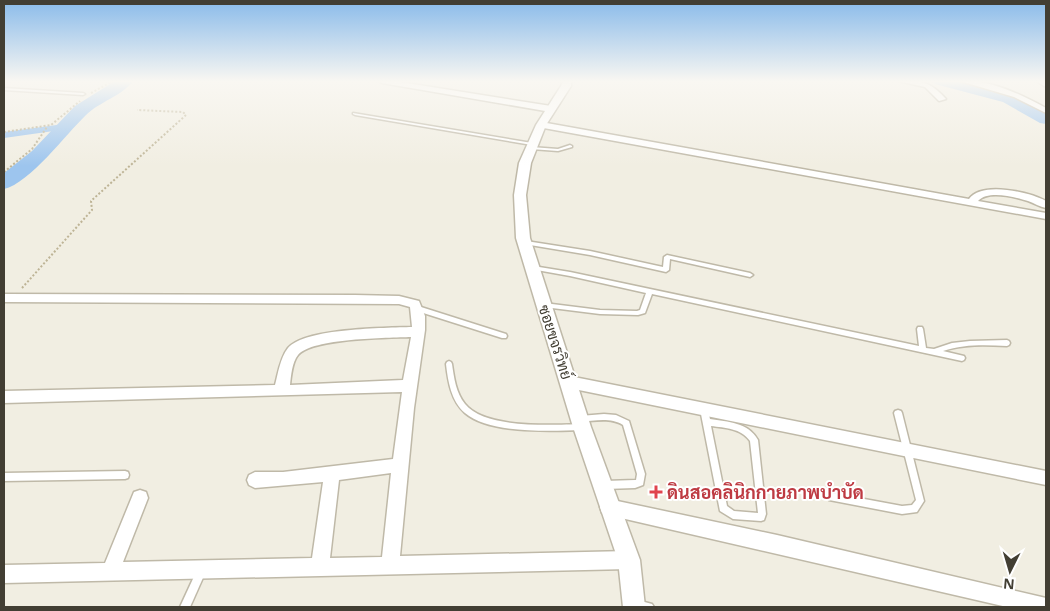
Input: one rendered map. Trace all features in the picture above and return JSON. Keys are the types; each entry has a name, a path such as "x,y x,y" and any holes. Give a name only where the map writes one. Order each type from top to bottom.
{"street":[{"name":"ซอยขจรวิทย์","path":"551,110 541,125 525,164 520,195 520,215 524,243 608,507 629,560 639,606"},
{"path":"541,125 1045,214"},
{"path":"971,202 976,196 991,192 1036,199 1046,205"},
{"path":"8,298 355,299 415,304 419,309 417,332 408,386 390,565"},
{"path":"281,391 291,356 300,345 328,338 417,332"},
{"path":"569,382 706,415 908,449 1046,478"},
{"path":"4,397 281,391 408,386"},
{"path":"255,480 400,464"},
{"path":"320,567 332,473"},
{"path":"110,572 140,498"},
{"path":"608,507 777,544 1046,607"},
{"path":"4,574 629,560"}],"lane":[{"path":"355,114 558,150 570,146"},
{"path":"524,243 590,253 666,270 667,257 750,275"},
{"path":"532,268 570,274 962,358"},
{"path":"544,305 600,312 638,313 643,311 650,291"},
{"path":"419,309 504,336"},
{"path":"920,329 923,350"},
{"path":"934,352 965,343 1007,343"},
{"path":"449,364 450,381 458,400 468,412 479,418 517,426 542,428 614,417 621,418 626,423 641,474 640,482 635,484 601,485"},
{"path":"832,497 902,510 914,509 920,501 898,412"},
{"path":"706,415 739,427 750,433 754,440 761,517 733,515 724,508 706,415"},
{"path":"4,477 124,475"},
{"path":"185,607 201,570"}],"path":[{"path":"4,132 54,124 70,110"},
{"path":"8,298 92,210 91,202 186,115 183,112 137,110"},
{"path":"4,172 32,149 47,126"}],"waterway":[{"path":"4,183 39,155 82,110"},
{"path":"1031,110 1046,119"},
{"path":"4,135 64,127"}],"place":[{"name":"ดินสอคลินิกกายภาพบำบัด","path":"656,492"}]}
